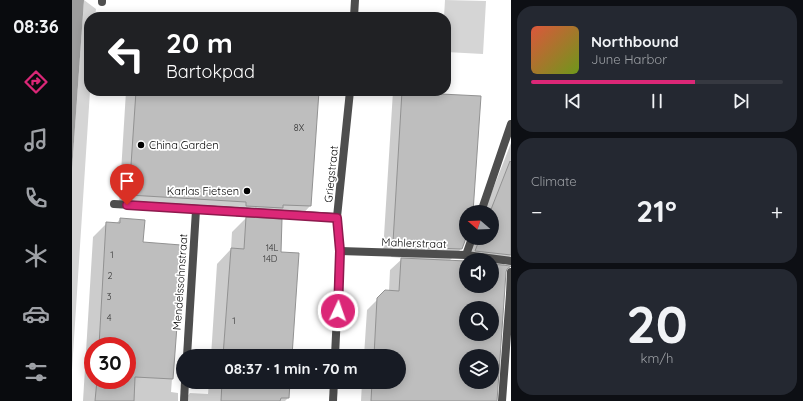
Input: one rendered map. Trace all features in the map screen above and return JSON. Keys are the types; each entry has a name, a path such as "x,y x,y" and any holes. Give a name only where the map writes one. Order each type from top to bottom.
{"street":[{"path":"354,12 355,0"},
{"name":"Griegstraat","path":"335,349 340,251 337,218 349,96"},
{"path":"483,205 511,124"},
{"path":"114,204 337,218"},
{"name":"Mendelssohnstraat","path":"187,349 196,210"},
{"name":"Mahlerstraat","path":"340,251 459,255"},
{"name":"Mahlerstraat","path":"499,259 511,261"},
{"path":"502,401 511,272"},
{"path":"184,401 185,389"},
{"path":"333,401 334,389"}],"shaded area":[{"path":"72,0 84,0 72,170"},
{"path":"84,0 96,9 96,12 84,12 84,96 90,96 72,370 72,170"},
{"path":"445,0 486,1 483,54 451,52 451,12 444,12"}],"building":[{"path":"451,94 481,96 473,205 459,205 459,245 463,245 462,249 401,247 402,243 393,242 402,96 451,96"},
{"path":"136,96 319,96 311,206 283,205 283,208 246,206 246,202 129,195"},
{"path":"510,161 511,255 475,251 477,245 499,245 499,205 493,205"},
{"path":"246,217 282,219 281,252 299,253 292,349 224,349 231,248 244,249"},
{"path":"120,218 145,220 143,242 181,245 178,326 173,379 136,377 136,337 100,337 106,222 120,223"},
{"path":"401,258 459,261 459,293 499,293 499,265 511,266 506,272 499,372 499,349 459,349 459,389 498,389 497,401 371,401 372,389 406,389 406,349 374,349 377,298 385,290 399,291"},
{"path":"96,389 134,389 134,401 95,401"},
{"path":"222,389 290,389 289,398 281,398 280,401 221,401"}],"place":[{"name":"China Garden","path":"141,145"},
{"name":"Karlas Fietsen","path":"247,191"}],"route":[{"path":"127,205 337,218 340,251 338,311"}]}
